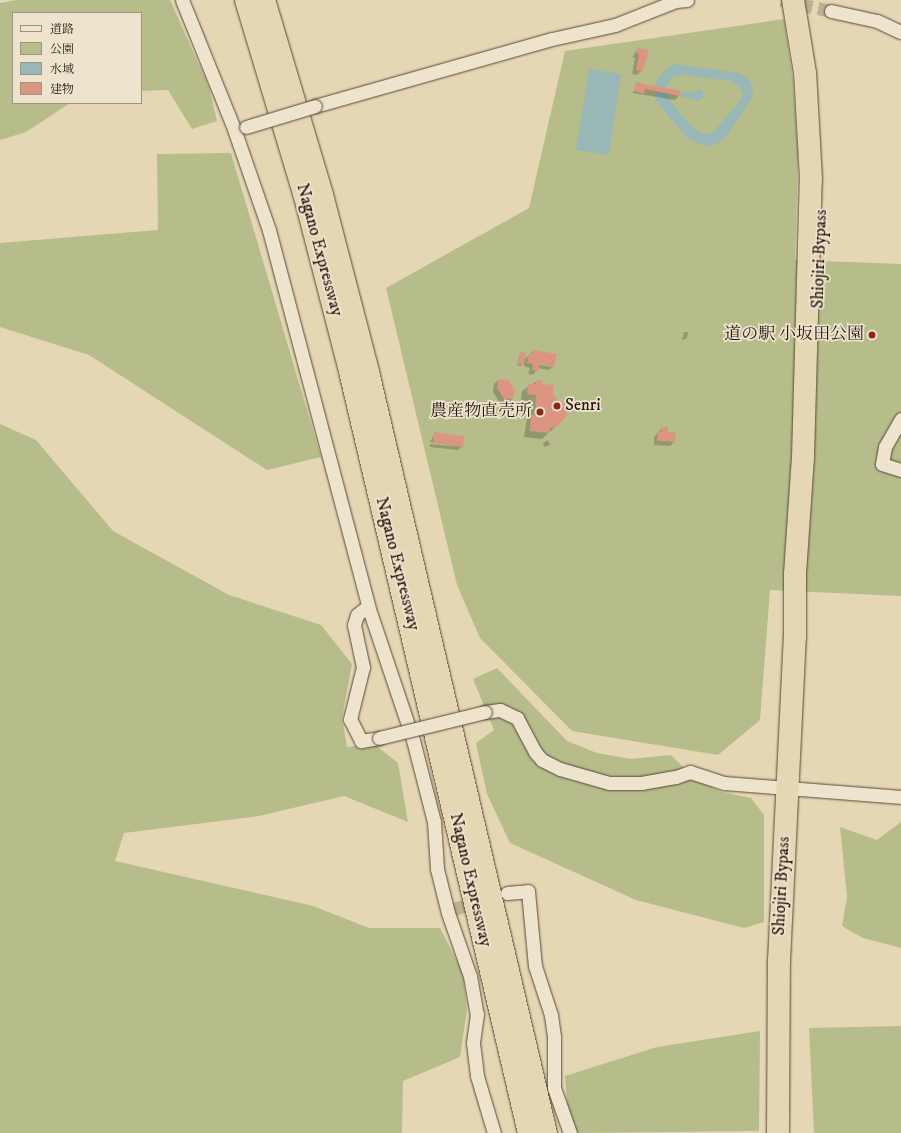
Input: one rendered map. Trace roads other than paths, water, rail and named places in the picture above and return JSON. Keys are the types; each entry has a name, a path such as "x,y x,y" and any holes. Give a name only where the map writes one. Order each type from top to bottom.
{"highway":[{"name":"Nagano Expressway","path":"246,0 304,192 350,371 529,1133"},
{"name":"Nagano Expressway","path":"264,0 322,194 368,372 546,1133"},
{"name":"Shiojiri Bypass","path":"778,1133 781,915 795,638 795,574 808,341 805,334 811,180 805,73 793,0"},
{"name":"Shiojiri Bypass","path":"795,638 805,587 823,166 815,39 807,0"}],"street":[{"path":"182,0 240,128 269,230 368,606 415,748 434,822 437,869 470,976 477,1014 473,1043 477,1076 494,1133"},
{"path":"240,128 552,39 615,25 676,1 687,0"},
{"path":"831,11 877,22 901,32"},
{"path":"901,419 885,447 882,464 901,470"},
{"path":"368,606 357,615 354,625 363,667 350,719 361,741 485,712 500,710 510,713 517,718 534,752 542,760 584,778 609,783 641,783 676,777 690,772 724,783 901,797"},
{"path":"507,893 528,891 534,966 550,1015 554,1037 554,1088 570,1133"}],"water":[{"path":"674,64 739,73 749,79 753,89 752,98 724,139 715,145 705,146 688,139 655,100 656,82 664,71","holes":["682,75 731,81 738,86 743,93 741,100 712,133 702,133 690,125 670,101 667,85 672,78"]},
{"path":"589,69 621,74 609,155 576,150"},
{"path":"698,89 702,90 705,96 698,101 680,96 681,91 691,93"}],"tunnel":[{"path":"781,0 831,11"},
{"path":"454,909 480,901"}],"place":[{"name":"道の駅 小坂田公園","path":"872,335"},
{"name":"Senri","path":"557,406"},
{"name":"農産物直売所","path":"540,412"}]}
